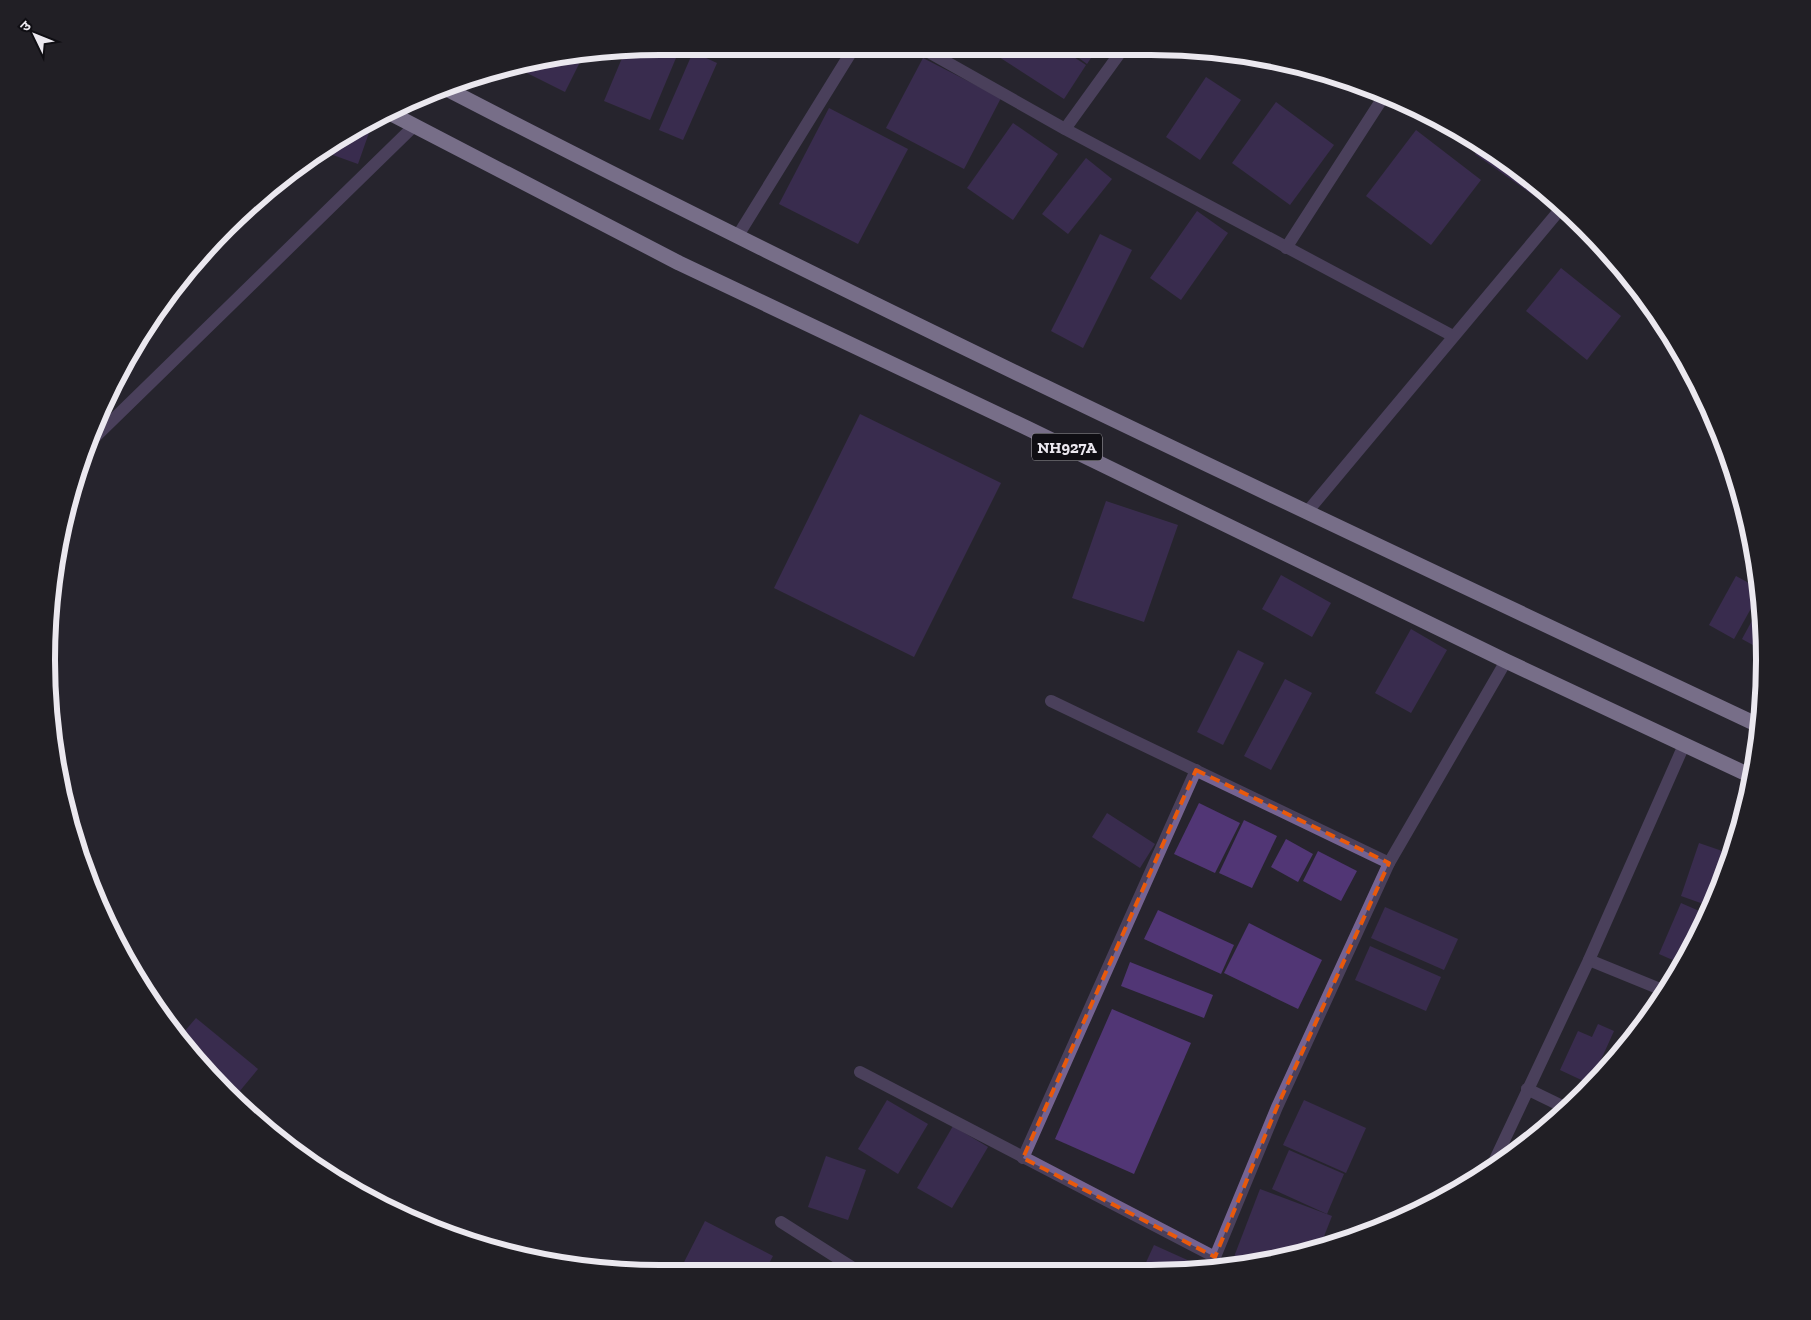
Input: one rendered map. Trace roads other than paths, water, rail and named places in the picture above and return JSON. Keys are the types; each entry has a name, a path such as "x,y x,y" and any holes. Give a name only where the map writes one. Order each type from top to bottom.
{"highway":[{"name":"NH927A","path":"452,92 736,237 1307,512 1753,723"},
{"name":"NH927A","path":"395,116 679,263 1027,428 1506,661 1745,773"}],"street":[{"path":"736,237 850,55"},
{"path":"934,55 1065,129 1453,336"},
{"path":"1065,129 1118,55"},
{"path":"1286,248 1381,100"},
{"path":"99,433 414,126"},
{"path":"1307,512 1558,212"},
{"path":"1213,1262 1277,1107 1389,863 1506,661"},
{"path":"1051,700 1389,863"},
{"path":"1496,1156 1589,960 1684,745"},
{"path":"1023,1158 1196,770"},
{"path":"1589,960 1659,988"},
{"path":"860,1072 1023,1158 1210,1262"},
{"path":"1527,1089 1560,1105"},
{"path":"781,1222 849,1265"}]}
